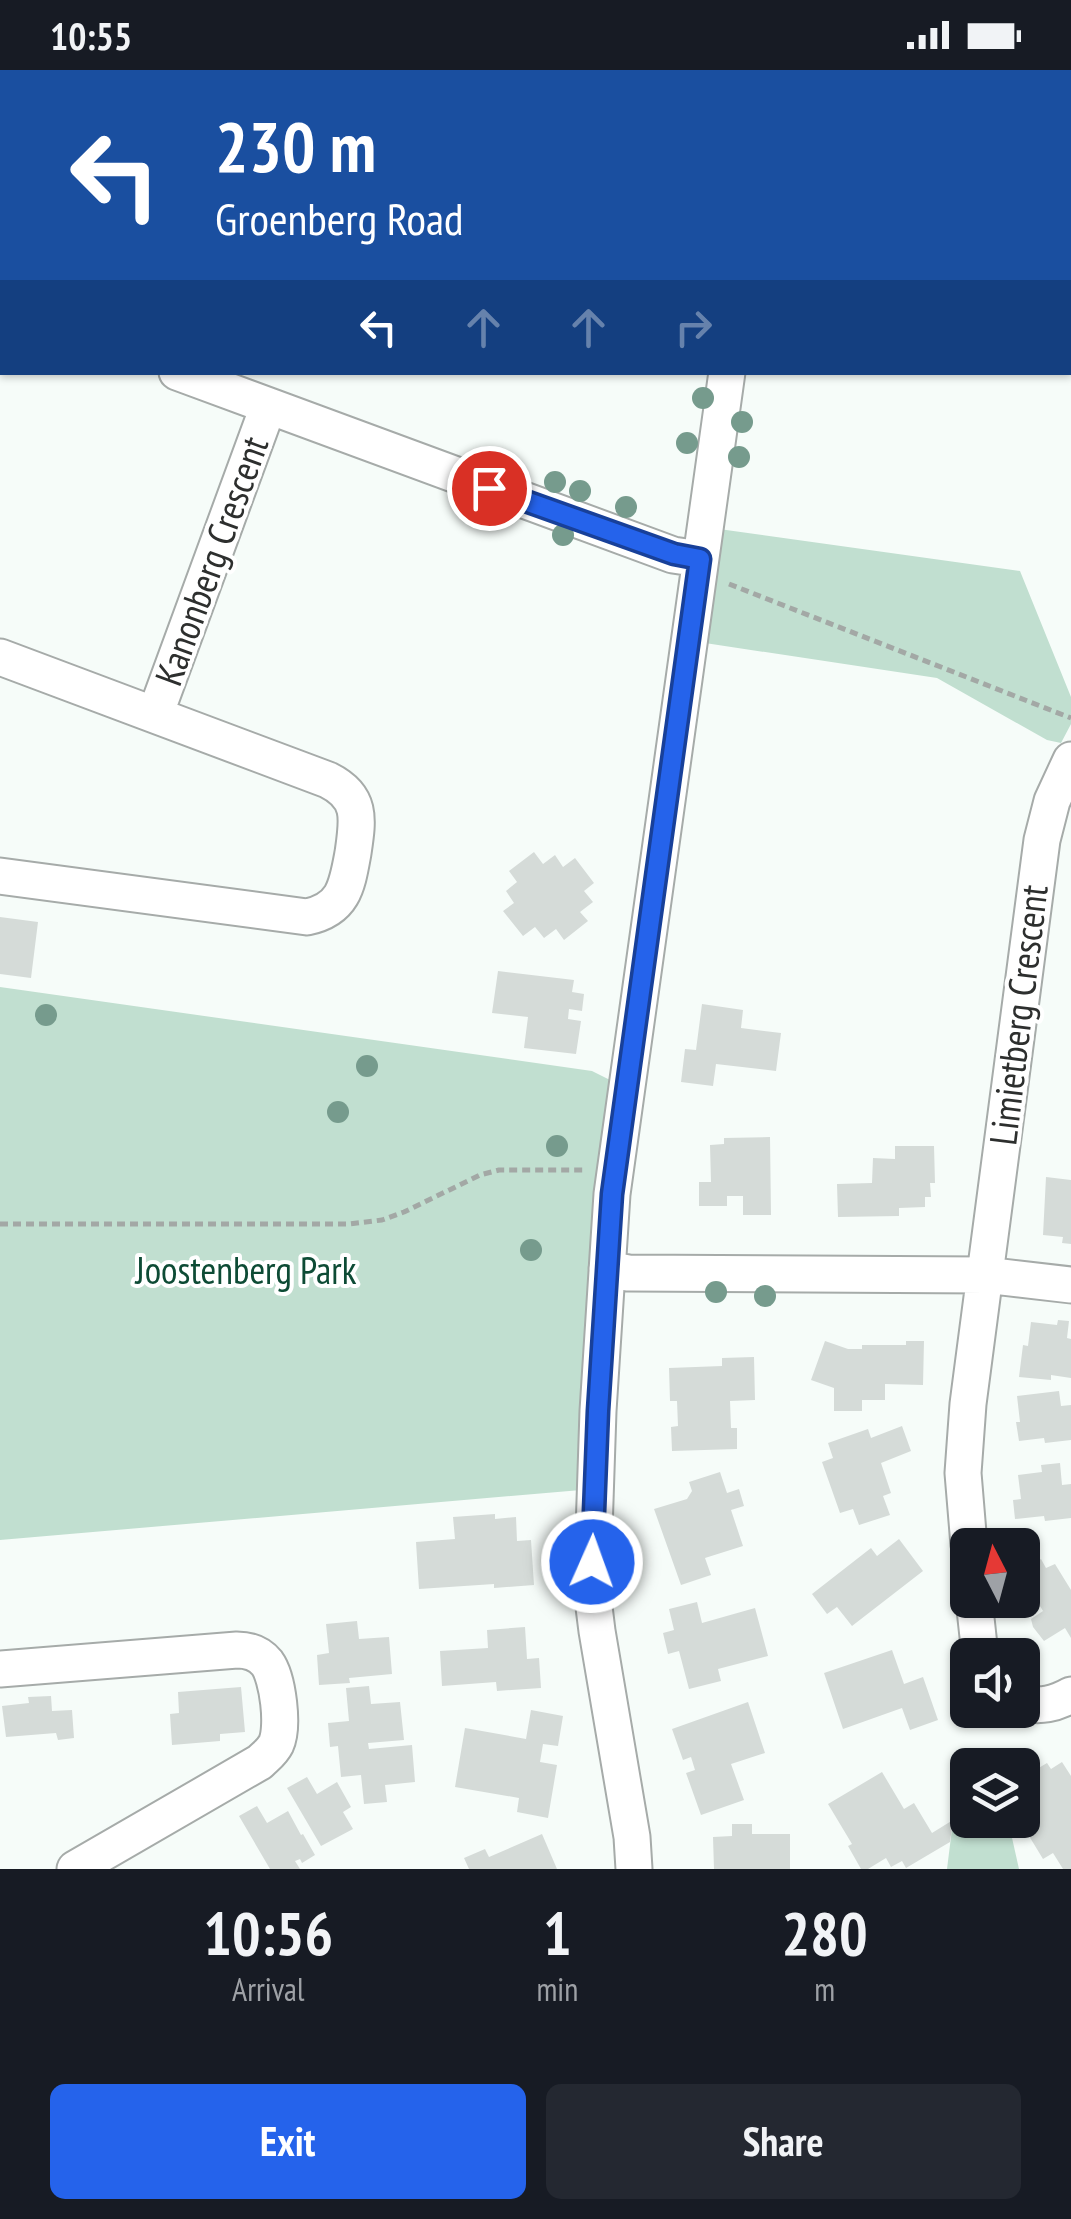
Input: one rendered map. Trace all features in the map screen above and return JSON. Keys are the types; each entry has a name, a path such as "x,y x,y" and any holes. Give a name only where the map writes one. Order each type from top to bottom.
{"street":[{"path":"185,375 674,554 699,567"},
{"path":"634,1869 592,1591 598,1411 615,1174 727,375"},
{"name":"Kanonberg Crescent","path":"155,715 268,407"},
{"name":"Kanonberg Crescent","path":"0,657 328,780 347,792 356,811 348,884 335,903 317,914 296,916 0,876"},
{"name":"Limietberg Crescent","path":"967,1528 965,1438 1042,840 1052,801 1071,760"},
{"path":"607,1269 628,1273 985,1276 1071,1286"},
{"path":"0,1669 238,1650 255,1653 268,1665 281,1720 278,1742 270,1753 89,1865"},
{"path":"1040,1705 1071,1695"}],"path":[{"path":"699,567 714,578 1071,718"},
{"path":"0,1224 349,1224 382,1220 480,1175 500,1170 615,1174"}],"green space":[{"path":"719,529 1020,571 1071,697 1071,724 1061,743 1047,740 937,678 705,643"},
{"name":"Joostenberg Park","path":"0,987 592,1071 612,1081 581,1490 0,1540"},
{"path":"951,1838 1012,1838 1019,1869 947,1869"}],"building":[{"path":"534,852 543,864 555,855 563,867 575,858 594,883 584,891 593,902 580,912 588,921 564,940 556,929 544,938 535,927 523,936 503,911 514,903 506,891 517,882 509,871"},
{"path":"0,917 38,922 31,978 0,974"},
{"path":"498,971 574,980 572,992 584,994 582,1011 569,1009 568,1019 581,1021 576,1054 524,1048 528,1017 492,1013"},
{"path":"702,1004 743,1010 741,1028 781,1033 776,1071 716,1064 713,1086 681,1082 685,1049 696,1050"},
{"path":"770,1137 771,1215 743,1215 743,1196 727,1196 727,1206 699,1206 699,1182 711,1182 710,1145 724,1144 724,1138"},
{"path":"895,1146 934,1146 935,1183 930,1183 931,1197 925,1197 925,1207 899,1208 899,1216 838,1217 837,1184 872,1183 873,1158 895,1159"},
{"path":"1046,1177 1071,1180 1071,1244 1062,1243 1063,1237 1043,1235"},
{"path":"1058,1320 1069,1321 1071,1378 1019,1377 1031,1322 1057,1325"},
{"path":"825,1341 862,1349 862,1345 924,1341 923,1385 885,1384 885,1400 862,1400 862,1411 834,1411 834,1388 811,1380"},
{"path":"754,1357 755,1400 730,1401 731,1428 737,1428 737,1449 672,1451 671,1427 678,1426 677,1401 670,1401 669,1368 722,1366 722,1358"},
{"path":"1059,1391 1061,1406 1071,1405 1071,1440 1019,1441 1017,1396"},
{"path":"902,1426 911,1451 881,1463 891,1493 883,1496 890,1515 859,1525 853,1509 840,1513 822,1462 833,1458 828,1443 868,1429 871,1438"},
{"path":"1060,1463 1062,1485 1071,1484 1071,1518 1015,1519 1013,1500 1021,1499 1018,1475 1042,1472 1041,1465"},
{"path":"720,1472 727,1493 739,1489 744,1506 731,1510 743,1546 705,1558 711,1575 681,1585 654,1509 687,1499 692,1491 689,1482"},
{"path":"495,1514 495,1519 516,1517 517,1541 531,1540 534,1585 419,1589 416,1542 455,1539 453,1517"},
{"path":"899,1539 923,1571 852,1626 837,1607 827,1614 812,1594 871,1548 877,1556"},
{"path":"1040,1560 1046,1568 1055,1564 1071,1590 1071,1638 1065,1628 1044,1641 1033,1627 1031,1619 1040,1618 1043,1611"},
{"path":"697,1602 702,1623 755,1608 768,1656 718,1669 721,1681 689,1689 679,1651 668,1654 663,1633 674,1630 669,1609"},
{"path":"357,1621 359,1639 389,1637 392,1674 319,1685 317,1655 329,1653 326,1624"},
{"path":"525,1627 527,1659 539,1658 541,1688 497,1691 496,1682 442,1686 440,1651 488,1648 487,1630"},
{"path":"892,1650 904,1684 923,1677 938,1720 910,1730 902,1708 843,1729 824,1673"},
{"path":"369,1686 371,1704 400,1702 404,1740 368,1743 369,1749 412,1745 415,1782 385,1785 387,1802 364,1804 361,1775 341,1777 338,1746 330,1747 328,1723 349,1721 346,1688"},
{"path":"241,1687 245,1732 220,1734 220,1741 172,1745 170,1714 179,1713 178,1692"},
{"path":"51,1696 52,1711 72,1710 74,1738 58,1740 56,1733 6,1737 2,1706 29,1703 28,1697"},
{"path":"748,1702 765,1753 731,1764 744,1800 701,1815 686,1773 695,1770 691,1757 683,1760 672,1729"},
{"path":"531,1710 563,1716 558,1746 543,1744 540,1762 557,1765 548,1818 517,1812 519,1798 455,1787 465,1728 526,1739"},
{"path":"1062,1762 1071,1776 1071,1869 1063,1869 1053,1853 1043,1859 1030,1838 1040,1838 1040,1767 1047,1763 1051,1769"},
{"path":"882,1772 904,1809 914,1803 932,1833 950,1822 950,1842 906,1868 902,1861 891,1867 886,1858 861,1869 848,1846 852,1844 828,1804"},
{"path":"307,1777 317,1794 337,1782 351,1807 343,1812 353,1829 321,1846 287,1788"},
{"path":"257,1806 267,1823 288,1811 315,1855 302,1863 300,1859 295,1861 300,1869 270,1869 239,1816"},
{"path":"732,1824 752,1824 752,1834 790,1834 790,1869 714,1869 713,1837 732,1836"},
{"path":"542,1834 557,1869 469,1869 464,1858 485,1849 489,1857"}],"route":[{"path":"489,488 674,554 700,559 612,1194 592,1562"}]}
